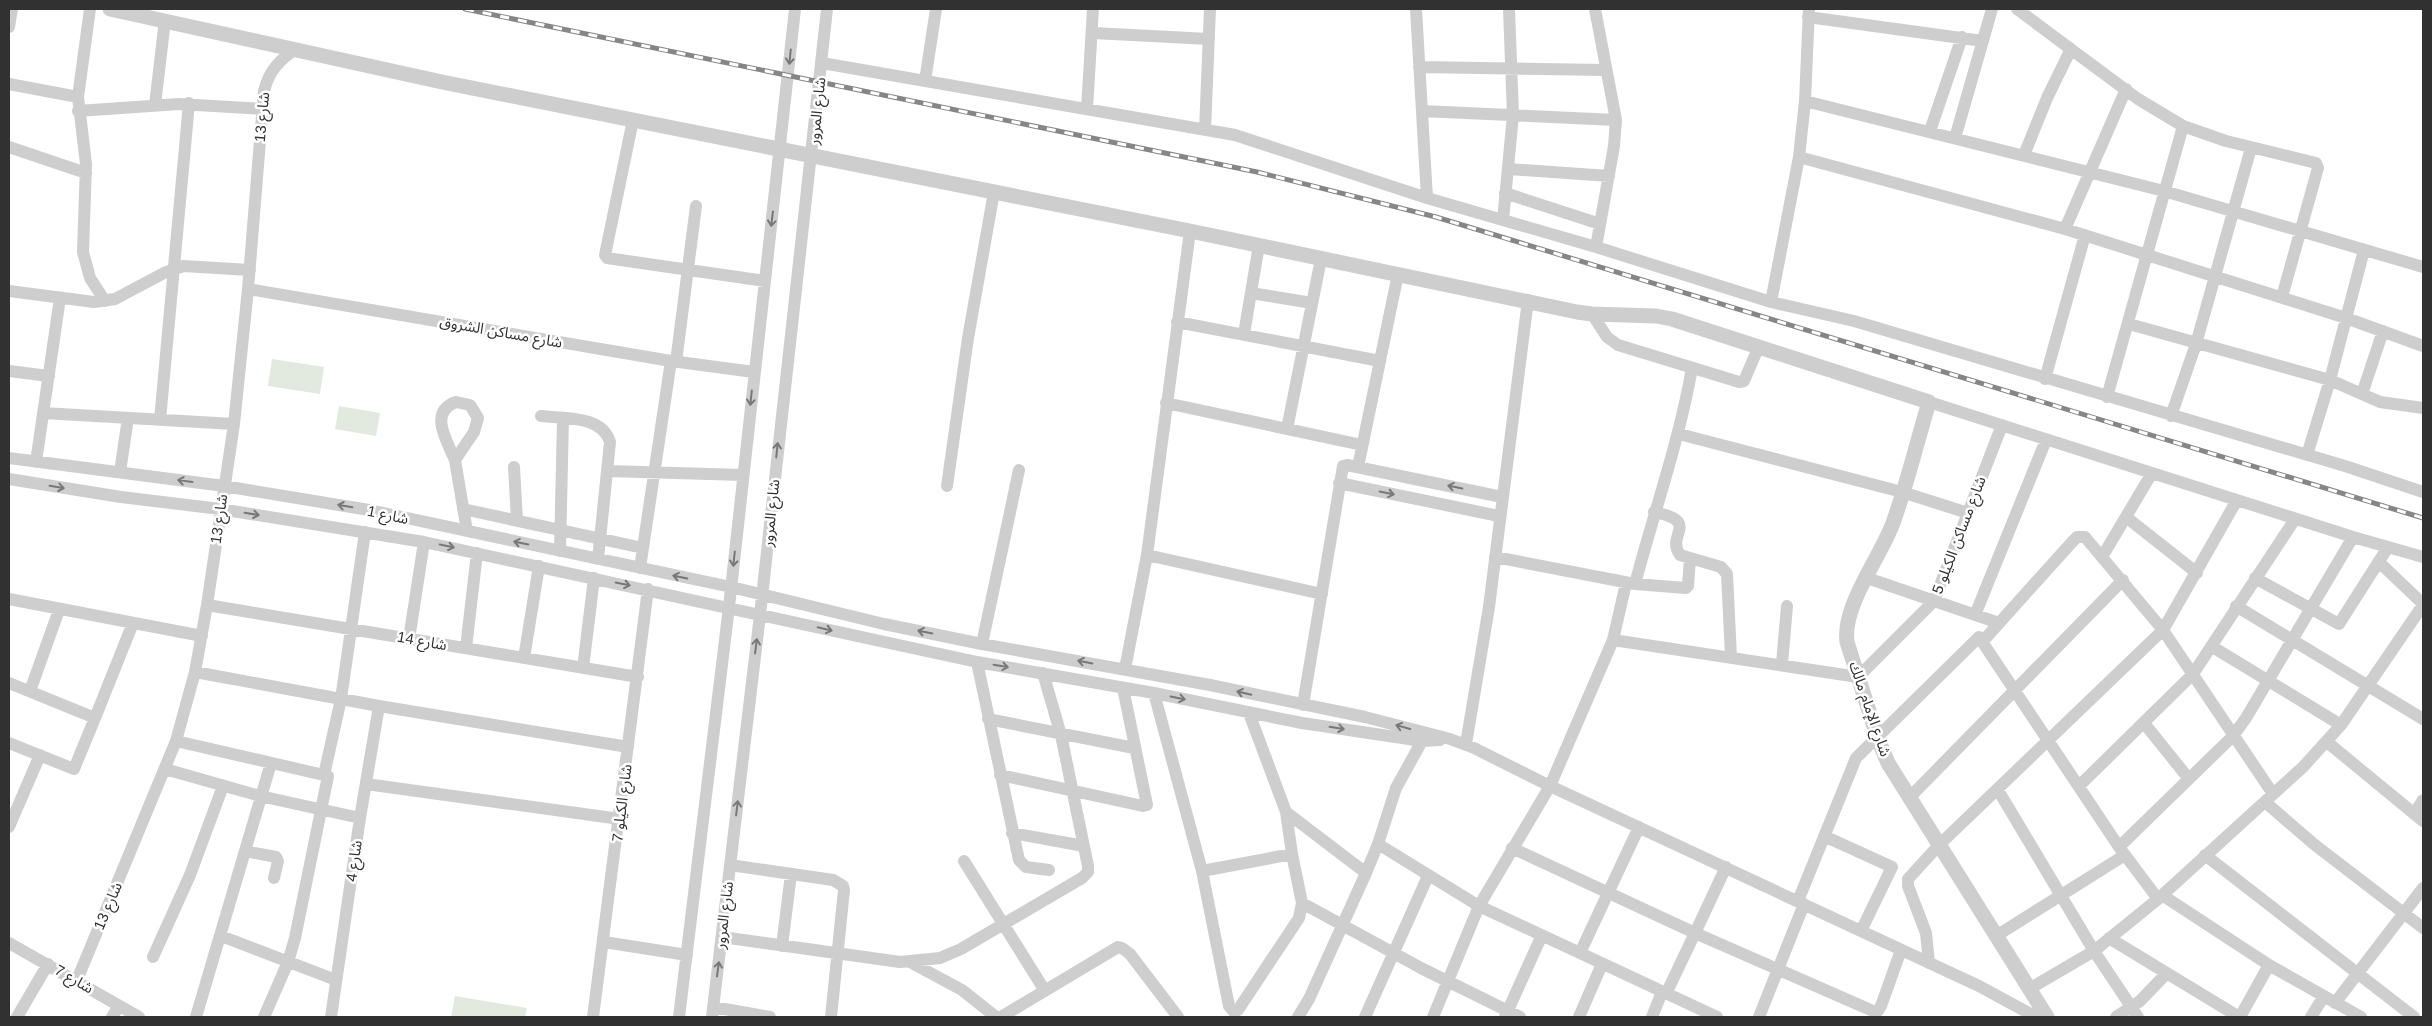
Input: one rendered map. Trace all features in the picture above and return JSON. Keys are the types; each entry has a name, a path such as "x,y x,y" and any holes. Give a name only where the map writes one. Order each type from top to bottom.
{"street":[{"path":"9,27 12,9"},
{"path":"90,9 78,96 78,111 86,173 83,252 90,278 104,301"},
{"path":"110,9 442,82 1190,231 1592,314 1664,317 2295,519 2423,557"},
{"path":"679,1017 729,607 795,9"},
{"name":"شارع المرور","path":"712,1012 760,615 828,9"},
{"path":"925,81 936,9"},
{"path":"1086,109 1093,33 1093,9"},
{"path":"1205,130 1210,9"},
{"path":"1416,9 1427,198"},
{"path":"1503,220 1513,115 1509,9"},
{"path":"1595,9 1616,120 1609,176 1596,247"},
{"path":"1955,138 1992,9"},
{"path":"2017,9 2126,89 2183,126 2251,148 2313,161 2317,165 2282,298"},
{"path":"1771,302 1799,157 1805,101 1809,13 1983,40"},
{"path":"155,105 165,20"},
{"path":"1093,33 1209,39"},
{"path":"1930,131 1962,37"},
{"name":"شارع 13","path":"77,980 176,741 195,672 234,424 250,270 264,91 271,71 278,62 296,49"},
{"path":"2024,155 2047,98 2071,49"},
{"path":"822,63 1235,136 1427,198 1596,247 1771,302 1854,321 2307,455 2423,492"},
{"path":"1419,67 1606,70"},
{"path":"9,84 78,96"},
{"path":"2065,228 2126,89"},
{"path":"1805,101 2090,171 2423,267"},
{"path":"78,111 190,103 263,109"},
{"path":"160,420 190,103"},
{"path":"1422,110 1616,120"},
{"path":"633,120 605,255 610,260 765,282"},
{"path":"2107,397 2183,126"},
{"path":"9,146 86,173"},
{"path":"2171,416 2196,344 2251,148"},
{"path":"1799,157 2065,228 2346,318 2423,346"},
{"path":"1508,169 1609,176"},
{"path":"947,486 968,338 994,192"},
{"path":"1506,193 1600,224"},
{"path":"640,568 654,471 674,362 696,206"},
{"path":"1125,669 1147,555 1190,231"},
{"path":"2045,379 2085,235"},
{"path":"1244,334 1259,245"},
{"path":"2307,455 2330,380 2364,250"},
{"path":"1287,429 1321,258"},
{"path":"9,291 83,302 104,301 115,299 174,269 192,265 250,270"},
{"path":"1358,467 1398,274"},
{"name":"شارع مساكن الشروق","path":"248,289 674,362 754,372"},
{"path":"1251,293 1312,303"},
{"path":"36,462 60,298"},
{"path":"1466,744 1495,558 1528,300"},
{"path":"1592,314 1603,333 1612,342 1739,382 1744,381 1759,346"},
{"path":"1177,322 1380,361"},
{"path":"2128,324 2330,380 2380,402 2423,408"},
{"path":"2362,394 2384,331"},
{"path":"1433,1017 1480,906 1512,848 1550,786 1613,640 1679,434 1692,368"},
{"path":"9,371 49,376"},
{"name":"شارع الإمام مالك","path":"1928,402 1886,540 1850,611 1846,632 1858,677 1878,739 1888,763 2030,989 2044,1017"},
{"path":"1166,403 1362,445"},
{"path":"43,413 234,424"},
{"path":"541,416 593,422 605,430 610,442 598,560"},
{"path":"120,472 128,418"},
{"path":"560,551 562,419"},
{"name":"شارع مساكن الكيلو 5","path":"1858,677 1934,601 2002,426"},
{"path":"1679,434 1902,492 1968,513"},
{"path":"1975,615 2046,440"},
{"name":"شارع 1","path":"9,458 224,486 369,510 731,587 982,644 1125,669 1365,717 1450,739 1466,744 1550,786 2044,1017"},
{"path":"455,460 467,531"},
{"path":"1303,705 1343,466 1358,467 1502,497"},
{"path":"514,467 517,520"},
{"path":"982,644 1018,470"},
{"path":"608,471 743,475"},
{"path":"2102,557 2152,473"},
{"name":"شارع 1","path":"9,479 120,497 220,509 424,542 648,589 977,662 1154,693 1249,712 1422,741 1450,739"},
{"path":"1339,483 1499,516"},
{"path":"1929,963 1926,933 1907,882 1939,846 2163,630 2198,573 2237,500"},
{"path":"463,509 643,548"},
{"path":"1654,512 1671,516 1678,520 1680,524 1677,551 1680,555 1720,567 1727,574 1731,657"},
{"path":"2126,517 2198,573"},
{"path":"2079,786 2193,674 2295,519"},
{"path":"324,775 341,699 365,532"},
{"path":"1983,641 2077,538 2084,537 2123,580 2163,630 2233,736 2269,798 2316,845 2423,928"},
{"path":"1996,936 2061,896 2122,851 2189,779 2233,736 2269,682 2352,537"},
{"path":"409,639 424,542"},
{"path":"2255,578 2337,624 2342,623 2388,548"},
{"path":"466,648 477,553"},
{"path":"1147,555 1322,594"},
{"path":"1495,558 1631,583 1686,588 1688,585 1690,559"},
{"path":"2030,989 2094,951 2160,897 2204,855 2269,798 2327,742 2341,725 2423,604 2379,562"},
{"path":"524,658 539,566"},
{"path":"583,668 594,578"},
{"path":"1867,578 1999,623"},
{"path":"1910,798 2123,580"},
{"name":"شارع الكيلو 7","path":"593,1017 648,589"},
{"path":"9,600 202,636"},
{"name":"شارع 14","path":"207,605 638,677"},
{"path":"1782,664 1788,606"},
{"path":"2236,606 2423,719"},
{"path":"30,692 59,610"},
{"path":"9,743 74,769 132,623"},
{"path":"1759,1017 1778,970 1824,836 1853,762 1979,637 2122,851 2160,897 2269,965 2361,1017"},
{"path":"1613,640 1782,664 1858,677"},
{"path":"2211,646 2341,725"},
{"path":"977,662 1012,833 1022,864 1049,870"},
{"path":"195,672 379,706 628,747"},
{"path":"722,937 838,954 910,962 949,955 1004,926 1086,874 1088,866 1074,790 1061,735 1043,673"},
{"path":"9,683 95,718"},
{"path":"1000,775 1143,806 1147,805 1122,688"},
{"path":"1154,693 1202,871 1229,1006 1234,1012 1238,1010 1295,924 1301,912 1302,903 1286,812 1249,712"},
{"name":"شارع 4","path":"331,1017 360,818 379,706"},
{"path":"988,719 1134,748"},
{"path":"2144,723 2189,779"},
{"path":"176,741 328,776 312,863 288,962 264,1017"},
{"path":"1298,1017 1309,999 1344,925 1378,844 1396,788 1422,741"},
{"path":"2327,742 2419,817 2423,800"},
{"path":"10,819 40,755"},
{"path":"196,1017 271,763"},
{"path":"165,768 260,796 360,818"},
{"path":"366,784 620,818"},
{"path":"153,956 190,875 223,786"},
{"path":"1998,790 2094,951 2135,1012"},
{"path":"1286,812 1366,873"},
{"path":"1580,953 1639,827"},
{"path":"1012,833 1084,846"},
{"path":"1824,836 1892,867 1862,931"},
{"path":"1378,844 1480,906 1716,1017"},
{"path":"1512,848 1695,933 1876,1011 1881,1006 1901,950"},
{"path":"245,851 276,857 278,861 274,878"},
{"path":"1202,871 1292,854"},
{"path":"2204,855 2414,1017"},
{"path":"964,861 1045,991"},
{"path":"730,865 837,881 843,886 831,1017"},
{"path":"1652,1017 1726,867"},
{"path":"782,946 791,874"},
{"path":"1365,1017 1428,876"},
{"path":"2335,1003 2423,888"},
{"path":"1302,903 1506,1014 1520,1017"},
{"path":"1506,1014 1542,935"},
{"path":"221,936 336,980"},
{"path":"2110,938 2166,974 2240,1017 2269,965"},
{"path":"604,942 687,956"},
{"name":"شارع 7","path":"9,943 139,1017"},
{"path":"1001,1017 1114,949 1122,948 1130,954 1178,1017"},
{"path":"910,962 962,990 996,1017"},
{"path":"17,1017 48,964"},
{"path":"1579,1017 1602,964"},
{"path":"2116,1017 2135,1012 2166,974"},
{"path":"2311,1017 2324,996"},
{"path":"112,1017 119,1006"},
{"path":"712,1012 770,1017"}],"shaded area":[{"path":"272,359 324,367 320,394 268,386"},
{"path":"339,406 380,413 376,436 335,429"},
{"path":"455,996 527,1008 525,1017 451,1017"}],"railway":[{"path":"465,9 1257,172 1436,217 2423,518"}]}
